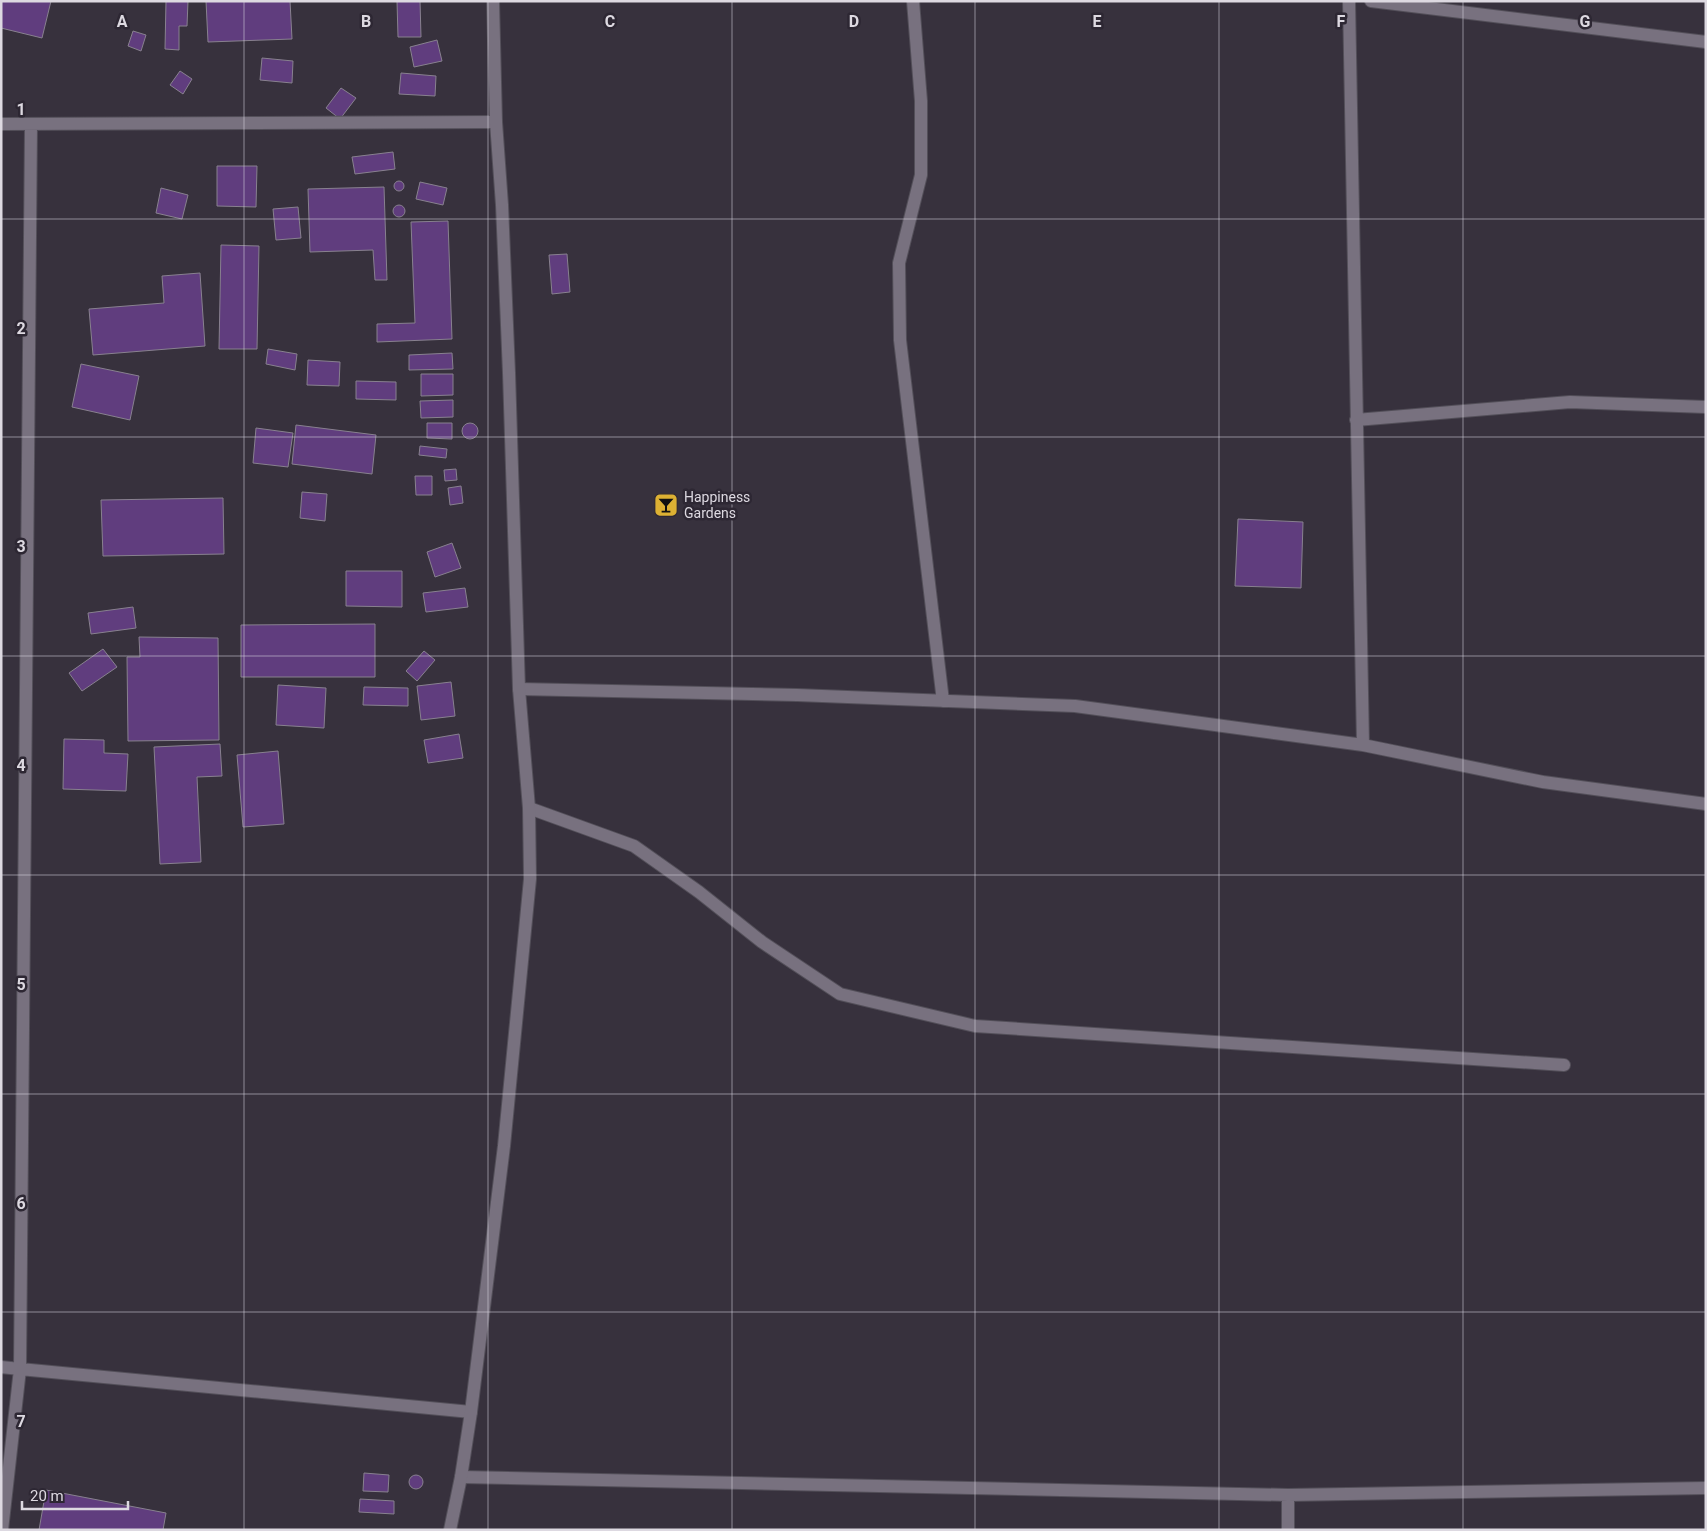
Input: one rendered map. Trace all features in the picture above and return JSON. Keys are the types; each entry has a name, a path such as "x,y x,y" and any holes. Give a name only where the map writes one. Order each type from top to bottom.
{"street":[{"path":"450,1530 461,1477 471,1412 504,1146 530,879 529,808 520,689 502,204 496,122 493,1"},
{"path":"914,1 922,100 921,175 899,263 900,340 943,701"},
{"path":"1349,1 1363,745"},
{"path":"1371,1 1706,42"},
{"path":"1,124 496,122"},
{"path":"2,1530 20,1369 31,124"},
{"path":"1356,420 1570,402 1706,407"},
{"path":"520,689 796,695 1075,706 1363,745 1543,782 1706,804"},
{"path":"529,808 634,846 699,892 762,942 840,994 975,1026 1564,1065"},
{"path":"1,1367 471,1412"},
{"path":"461,1477 1288,1495 1706,1488"},
{"path":"1288,1495 1288,1530"}],"building":[{"path":"1,1 51,1 42,38 1,28"},
{"path":"166,1 188,1 187,26 179,26 179,50 165,49"},
{"path":"206,1 290,1 292,39 208,42"},
{"path":"397,1 420,1 421,37 398,37"},
{"path":"133,31 146,35 141,51 128,46"},
{"path":"437,40 442,61 414,67 410,47"},
{"path":"262,58 293,61 292,83 260,80"},
{"path":"180,71 192,79 183,94 170,85"},
{"path":"401,73 436,76 435,96 399,94"},
{"path":"341,88 356,98 340,119 326,108"},
{"path":"393,152 395,169 355,174 352,157"},
{"path":"217,166 257,166 256,207 217,206"},
{"path":"397,181 401,181 404,186 403,190 397,191 394,188 394,184"},
{"path":"420,182 447,188 443,205 416,199"},
{"path":"384,187 387,280 375,280 373,250 310,252 308,189"},
{"path":"161,188 188,195 182,219 156,213"},
{"path":"399,205 405,211 399,217 393,211"},
{"path":"298,207 301,238 276,240 273,209"},
{"path":"448,221 452,339 377,342 377,324 415,323 411,222"},
{"path":"221,245 259,246 257,349 219,349"},
{"path":"567,254 570,292 552,294 549,255"},
{"path":"200,273 205,346 93,355 89,309 164,303 162,276"},
{"path":"268,349 297,354 295,370 266,364"},
{"path":"452,353 453,369 409,370 409,355"},
{"path":"308,360 340,362 339,386 307,385"},
{"path":"81,364 139,376 130,420 72,407"},
{"path":"421,374 453,374 453,395 421,396"},
{"path":"356,381 396,382 396,400 356,399"},
{"path":"453,400 453,417 421,418 420,401"},
{"path":"427,423 452,423 452,439 427,438"},
{"path":"470,423 478,431 470,439 462,431"},
{"path":"296,425 376,435 372,474 292,464"},
{"path":"256,428 293,433 288,467 253,463"},
{"path":"420,446 447,449 446,458 419,455"},
{"path":"456,469 457,480 445,481 444,470"},
{"path":"415,476 432,476 432,495 416,495"},
{"path":"461,486 463,503 450,505 448,488"},
{"path":"302,492 327,494 325,521 300,518"},
{"path":"223,498 224,554 103,556 101,500"},
{"path":"1238,519 1303,522 1301,588 1235,586"},
{"path":"452,543 461,568 435,577 427,552"},
{"path":"346,571 402,571 402,607 346,606"},
{"path":"465,588 468,607 426,612 423,593"},
{"path":"133,607 136,628 91,634 88,613"},
{"path":"375,624 375,677 241,677 241,625"},
{"path":"139,637 218,638 219,740 128,741 127,657 140,657"},
{"path":"103,649 117,667 82,691 69,673"},
{"path":"424,651 435,660 417,681 406,671"},
{"path":"451,682 455,716 421,720 417,686"},
{"path":"278,685 326,688 324,728 276,725"},
{"path":"364,687 408,688 408,706 363,705"},
{"path":"459,734 463,758 428,763 424,740"},
{"path":"64,739 104,740 104,753 128,754 126,791 63,789"},
{"path":"220,744 222,776 197,777 201,862 160,864 154,747"},
{"path":"278,751 284,824 243,827 237,755"},
{"path":"364,1473 389,1475 388,1492 363,1491"},
{"path":"416,1475 421,1477 423,1482 421,1487 416,1489 411,1487 409,1482 411,1477"},
{"path":"46,1490 166,1513 163,1530 39,1530"},
{"path":"360,1499 394,1501 394,1514 359,1512"}],"place":[{"name":"Happiness Gardens","path":"666,505"}]}
